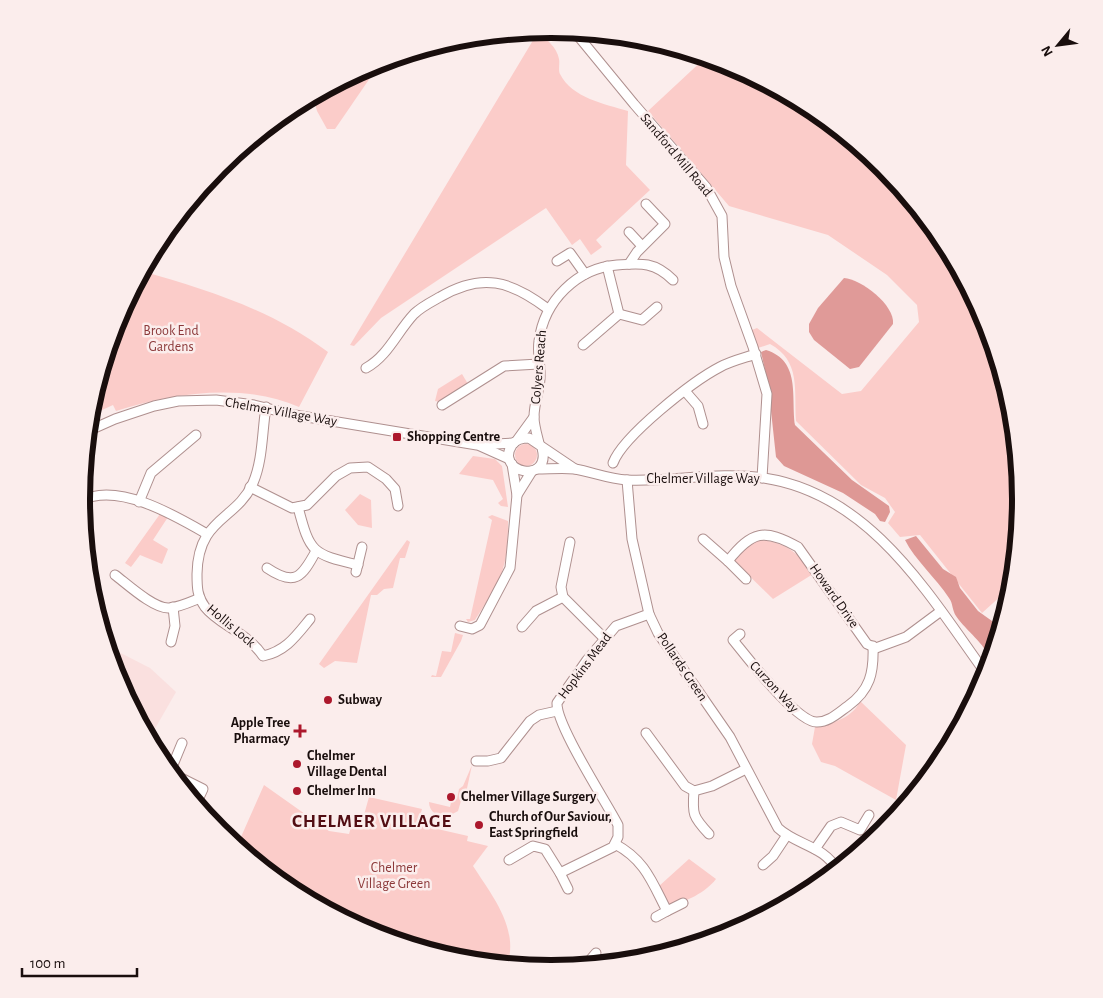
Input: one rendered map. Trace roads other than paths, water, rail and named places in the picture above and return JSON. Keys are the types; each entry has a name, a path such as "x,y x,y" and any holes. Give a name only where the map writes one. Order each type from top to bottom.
{"street":[{"name":"Sandford Mill Road","path":"580,38 644,117 706,187 722,216 724,257 731,286 756,354 767,394 762,478"},
{"path":"629,264 642,246 665,224 646,204"},
{"path":"629,232 642,246"},
{"path":"557,261 570,253 585,274"},
{"name":"Colyers Reach","path":"541,445 534,417 540,378 538,343 541,326 548,309 570,284 585,274 607,266 649,264 662,269 673,280"},
{"path":"607,266 619,314"},
{"path":"366,368 379,359 414,314 462,285 483,282 500,283 519,290 548,309"},
{"path":"619,314 642,320 657,307"},
{"path":"583,345 619,314"},
{"path":"613,464 621,447 685,391 720,367 756,354"},
{"path":"442,405 504,366 540,364"},
{"path":"685,391 698,406 703,424"},
{"name":"Chelmer Village Way","path":"96,427 127,414 178,401 216,400 266,407 295,415 477,445 529,438 575,469"},
{"name":"Hollis Lock","path":"266,407 258,464 250,487 244,496 207,534 201,547 197,570 197,592 206,608 255,644 263,656 275,653 288,646 310,619"},
{"name":"Colyers Reach","path":"516,441 534,417"},
{"path":"139,502 151,473 196,435"},
{"path":"460,626 472,629 480,625 505,583 510,568 517,495 509,453 516,441"},
{"name":"Chelmer Village Way","path":"477,445 510,461 520,471 575,469 627,480 762,478 794,484 827,498 859,518 890,546 941,611 981,667"},
{"path":"517,495 543,459 541,445"},
{"path":"250,487 292,508 308,505 336,476 350,468 368,468 386,479 396,489 398,506"},
{"name":"Pollards Green","path":"627,480 632,538 648,614 658,633 730,737 773,820 787,835 816,849 834,864"},
{"path":"90,496 106,494 139,502 172,514 207,534"},
{"path":"298,507 309,544 316,551 357,568 362,546"},
{"name":"Howard Drive","path":"728,561 750,537 765,535 782,539 798,547 867,644 873,646"},
{"path":"703,540 746,579"},
{"path":"570,542 561,587 563,597 604,638"},
{"path":"267,568 281,578 292,578 301,574 316,551"},
{"path":"115,575 152,602 168,608 200,598"},
{"path":"522,627 536,611 563,597"},
{"path":"172,607 175,626 172,642"},
{"path":"873,646 891,643 906,637 941,611"},
{"name":"Hopkins Mead","path":"615,844 618,837 618,825 557,711 559,698 604,638 616,626 648,614"},
{"name":"Curzon Way","path":"740,634 733,640 791,707 803,717 816,723 830,720 862,695 870,682 874,665 873,646"},
{"path":"476,761 501,758 530,721 539,715 557,711"},
{"path":"646,733 685,786 694,791 712,786 746,770"},
{"path":"174,763 182,743"},
{"path":"185,780 203,789 199,797"},
{"path":"694,791 692,810 696,820 708,834"},
{"path":"816,849 831,826 841,822 860,830 869,815"},
{"path":"763,865 773,856 787,835"},
{"path":"560,873 613,847 615,844 631,853 642,864 667,912"},
{"path":"509,860 534,846 545,849 568,889"},
{"path":"656,917 683,903"},
{"path":"591,959 596,953"}],"place":[{"name":"Shopping Centre","path":"397,437"},
{"name":"Subway","path":"328,700"},
{"name":"Apple Tree Pharmacy","path":"300,731"},
{"name":"Chelmer Village Dental","path":"297,764"},
{"name":"Chelmer Inn","path":"297,791"},
{"name":"Chelmer Village Surgery","path":"451,797"},
{"name":"Church of Our Saviour, East Springfield","path":"479,825"}],"district":[{"name":"CHELMER VILLAGE","path":"372,821"}],"park label":[{"name":"Brook End Gardens","path":"171,340"},
{"name":"Chelmer Village Green","path":"394,876"}]}
